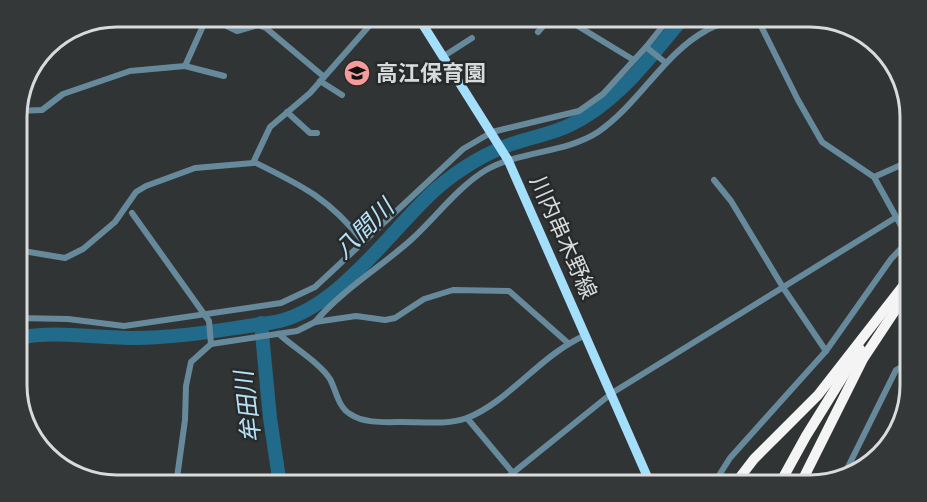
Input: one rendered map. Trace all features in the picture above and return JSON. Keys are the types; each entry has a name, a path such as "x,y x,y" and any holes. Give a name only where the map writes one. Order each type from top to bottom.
{"highway":[{"path":"742,475 754,459 818,395 900,290"},
{"path":"785,475 835,388 900,295"},
{"path":"805,475 863,359 900,303"}],"main road":[{"name":"川内串木野線","path":"425,27 508,160 647,475"}],"street":[{"path":"185,66 203,27"},
{"path":"229,27 237,31 251,27"},
{"path":"263,27 342,95"},
{"path":"255,162 270,126 310,93 367,27"},
{"path":"538,32 542,27"},
{"path":"577,27 632,59"},
{"path":"27,318 123,326 261,307 296,298 315,287 463,149 492,132 579,111 603,94 661,27"},
{"path":"178,475 182,452 188,368 211,342 297,331 315,322 412,238 484,171 508,160 596,134 640,95 666,63 712,27"},
{"path":"762,27 822,142 874,177 900,226"},
{"path":"444,56 472,38"},
{"path":"646,47 666,63"},
{"path":"27,111 42,110 63,94 130,71 185,66 224,76"},
{"path":"287,112 310,133 317,133"},
{"path":"27,252 65,258 83,249 115,222 136,192 146,186 195,168 255,162 319,195 346,219 364,243"},
{"path":"874,177 900,165"},
{"path":"714,180 731,201 784,289 826,351"},
{"path":"132,213 209,321 211,342"},
{"path":"467,418 513,474 612,393 784,289 895,218"},
{"path":"719,475 730,458 826,351 891,259 900,250"},
{"path":"315,322 356,316 385,320 395,318 424,299 453,290 509,291 568,343"},
{"path":"279,334 298,352 317,364 329,378 343,409 359,419 378,423 467,418 493,402 568,343 586,335"},
{"path":"848,467 896,370 900,368"}],"waterway":[{"name":"八間川","path":"27,337 76,335 135,338 169,336 269,323 293,317 339,288 418,206 455,174 497,150 570,125 602,105 629,80 676,27"},
{"name":"牟田川","path":"261,323 270,418 279,475"}],"place":[{"name":"高江保育園","path":"357,73"}]}
